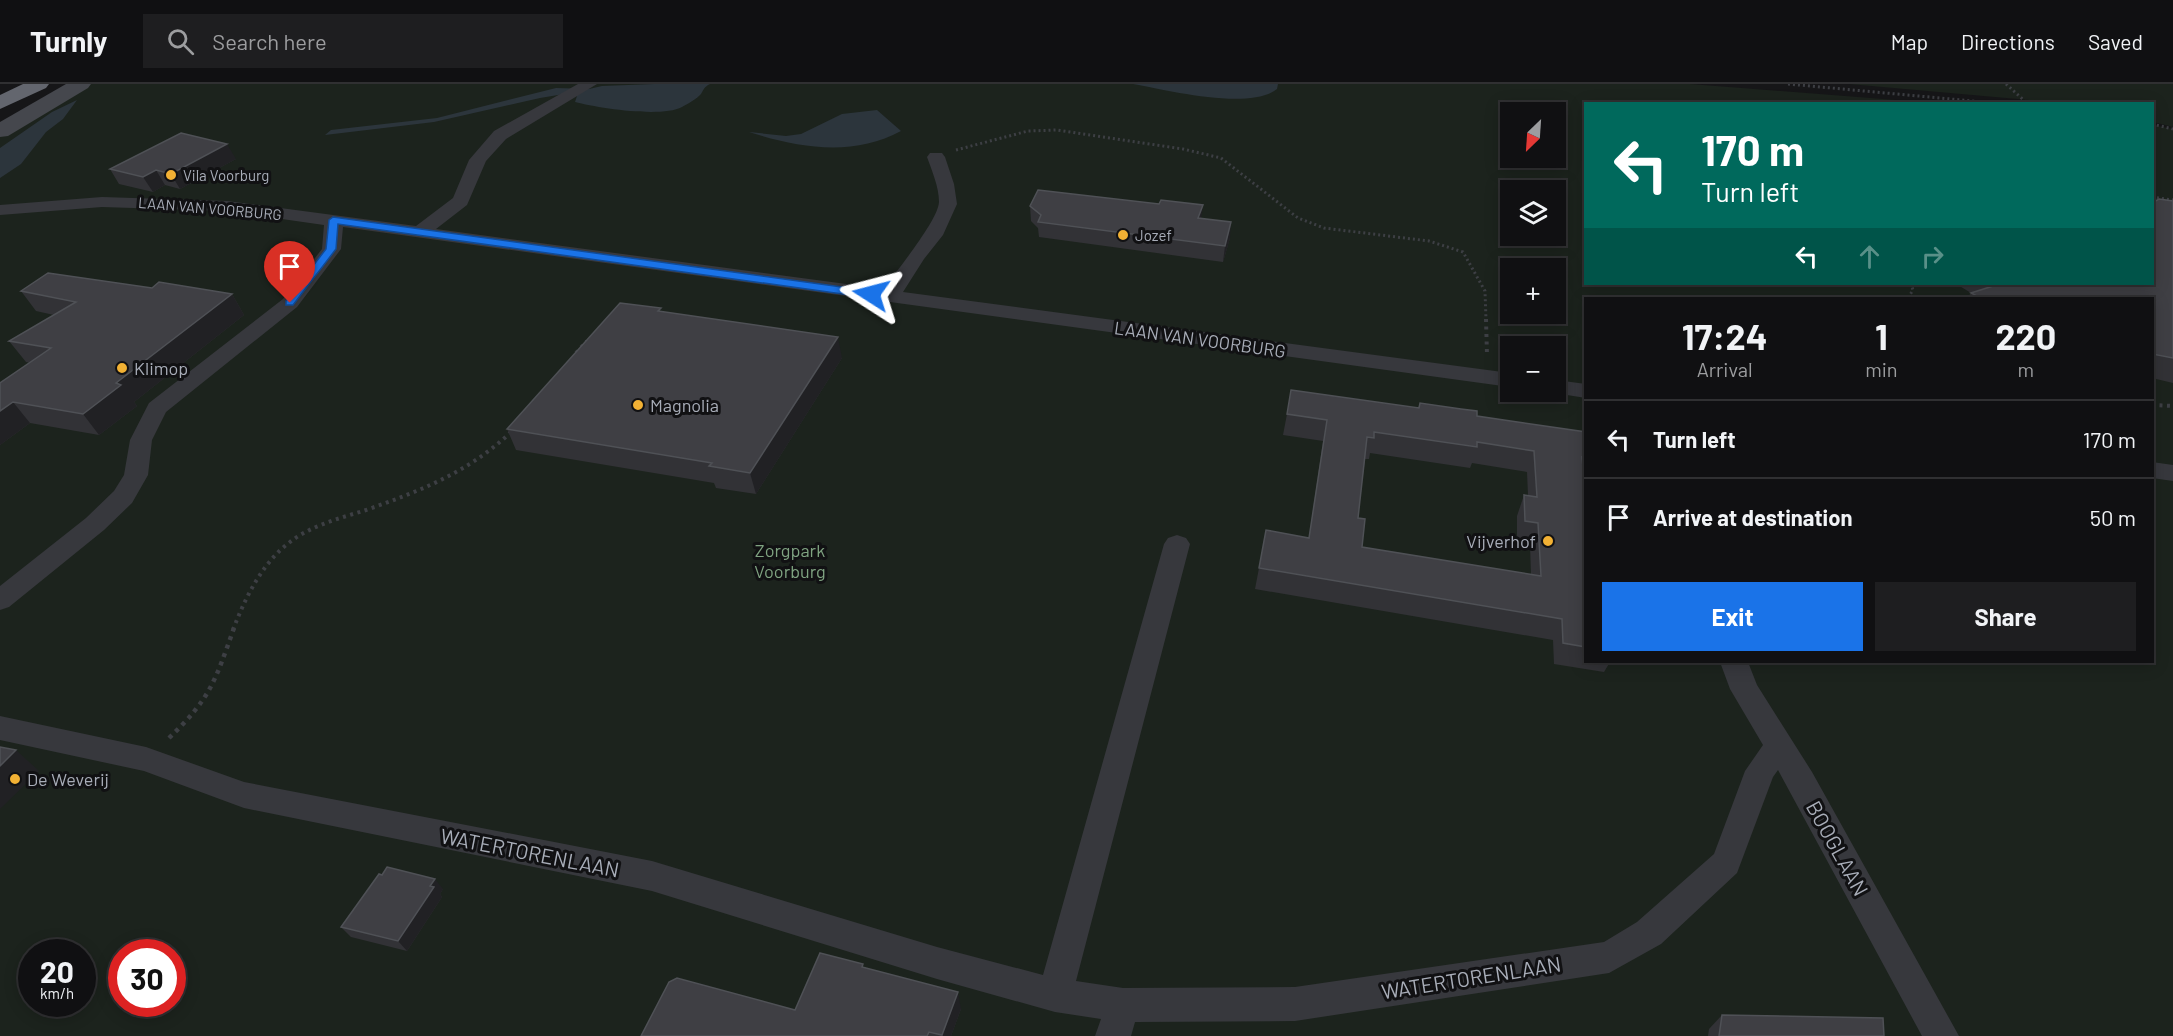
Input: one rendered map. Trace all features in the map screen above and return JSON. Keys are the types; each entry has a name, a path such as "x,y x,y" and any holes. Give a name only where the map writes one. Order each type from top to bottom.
{"highway":[{"path":"0,103 39,84"}],"street":[{"path":"0,130 81,84"},
{"path":"419,233 461,201 478,160 500,135 587,85"},
{"path":"889,297 916,256 934,236 948,204 945,184 936,157"},
{"name":"LAAN VAN VOORBURG","path":"0,210 27,206 102,202 227,206 1500,379"},
{"path":"0,225 27,206"},
{"path":"0,600 95,524 123,497 136,475 141,440 157,408 290,303 331,249 333,220"},
{"path":"1566,388 1584,391"},
{"path":"2154,470 2173,472"},
{"path":"1055,995 1177,544"},
{"name":"BOOGLAAN","path":"1734,663 1744,689 1801,781 1941,1036"},
{"name":"WATERTORENLAAN","path":"0,728 146,759 244,795 652,876 937,963 1055,995 1118,1020 1295,1004 1609,957 1649,933 1726,863 1760,771 1778,747"}],"path":[{"path":"1788,84 1983,102"},
{"path":"2006,84 2026,102"},
{"path":"2154,124 2173,129"},
{"path":"936,157 1028,131 1057,130 1183,149 1221,158 1298,218 1324,228 1429,241 1464,252 1485,291 1487,377"},
{"path":"2154,197 2173,200"},
{"path":"572,363 580,346 588,340"},
{"path":"2154,405 2173,406"},
{"path":"146,759 186,723 211,691 226,655 236,622 270,560 289,542 314,528 426,489 469,468 495,450 517,426"}],"green space":[{"name":"Zorgpark Voorburg","path":"86,84 1690,84 1921,102 1584,102 1584,285 2154,285 2154,125 2173,129 2173,1036 0,1036 0,134"},
{"path":"1849,84 2173,84 2173,127 2154,122 2154,102 2050,102"}],"shaded area":[{"path":"710,84 695,100 682,107 660,112 598,107 575,102 577,96 564,94 434,122 325,135 331,130 437,118 556,88 589,89 602,86"},
{"path":"1133,84 1278,84 1277,89 1264,95 1228,99"},
{"path":"77,100 63,119 46,132 21,164 0,178 0,148 52,112"},
{"path":"877,110 901,131 883,139 845,147 806,146 749,132 786,136 801,134 842,114"}],"building":[{"path":"181,133 227,144 171,174 156,170 143,177 110,169"},
{"path":"1038,190 1159,204 1161,200 1203,205 1198,218 1231,222 1225,246 1038,222 1041,215 1030,206"},
{"path":"2159,199 2173,201 2173,358 2154,354 2154,297 1979,297 1971,293 1993,286 1991,285 2154,285 2154,202"},
{"path":"48,273 152,288 159,282 232,294 116,383 121,385 83,414 13,402 0,411 0,383 51,348 9,341 76,302 21,291"},
{"name":"Magnolia","path":"620,303 661,308 658,311 838,337 750,473 709,466 712,463 507,429"},
{"name":"Vijverhof","path":"1291,390 1419,408 1420,403 1477,411 1477,416 1584,432 1584,458 1582,457 1584,647 1563,643 1562,619 1259,568 1266,530 1309,538 1327,420 1287,414","holes":["1374,432 1477,447 1477,442 1534,451 1537,497 1524,495 1525,521 1538,523 1541,576 1362,547 1365,519 1358,518 1367,437 1374,438"]},
{"path":"0,747 16,750 0,766"},
{"path":"387,867 435,879 430,886 434,887 398,941 341,927 379,874 382,875"},
{"path":"820,953 863,964 862,967 958,992 942,1035 929,1032 927,1036 641,1036 669,982 677,978 795,1010"},
{"path":"1722,1015 1883,1018 1884,1036 1719,1036"}],"place":[{"name":"Vila Voorburg","path":"171,175"},
{"name":"Jozef","path":"1123,235"},
{"name":"Klimop","path":"122,368"},
{"name":"Magnolia","path":"638,405"},
{"name":"Vijverhof","path":"1548,541"},
{"name":"De Weverij","path":"15,779"}],"route":[{"path":"290,303 331,249 333,220 871,294"}]}
